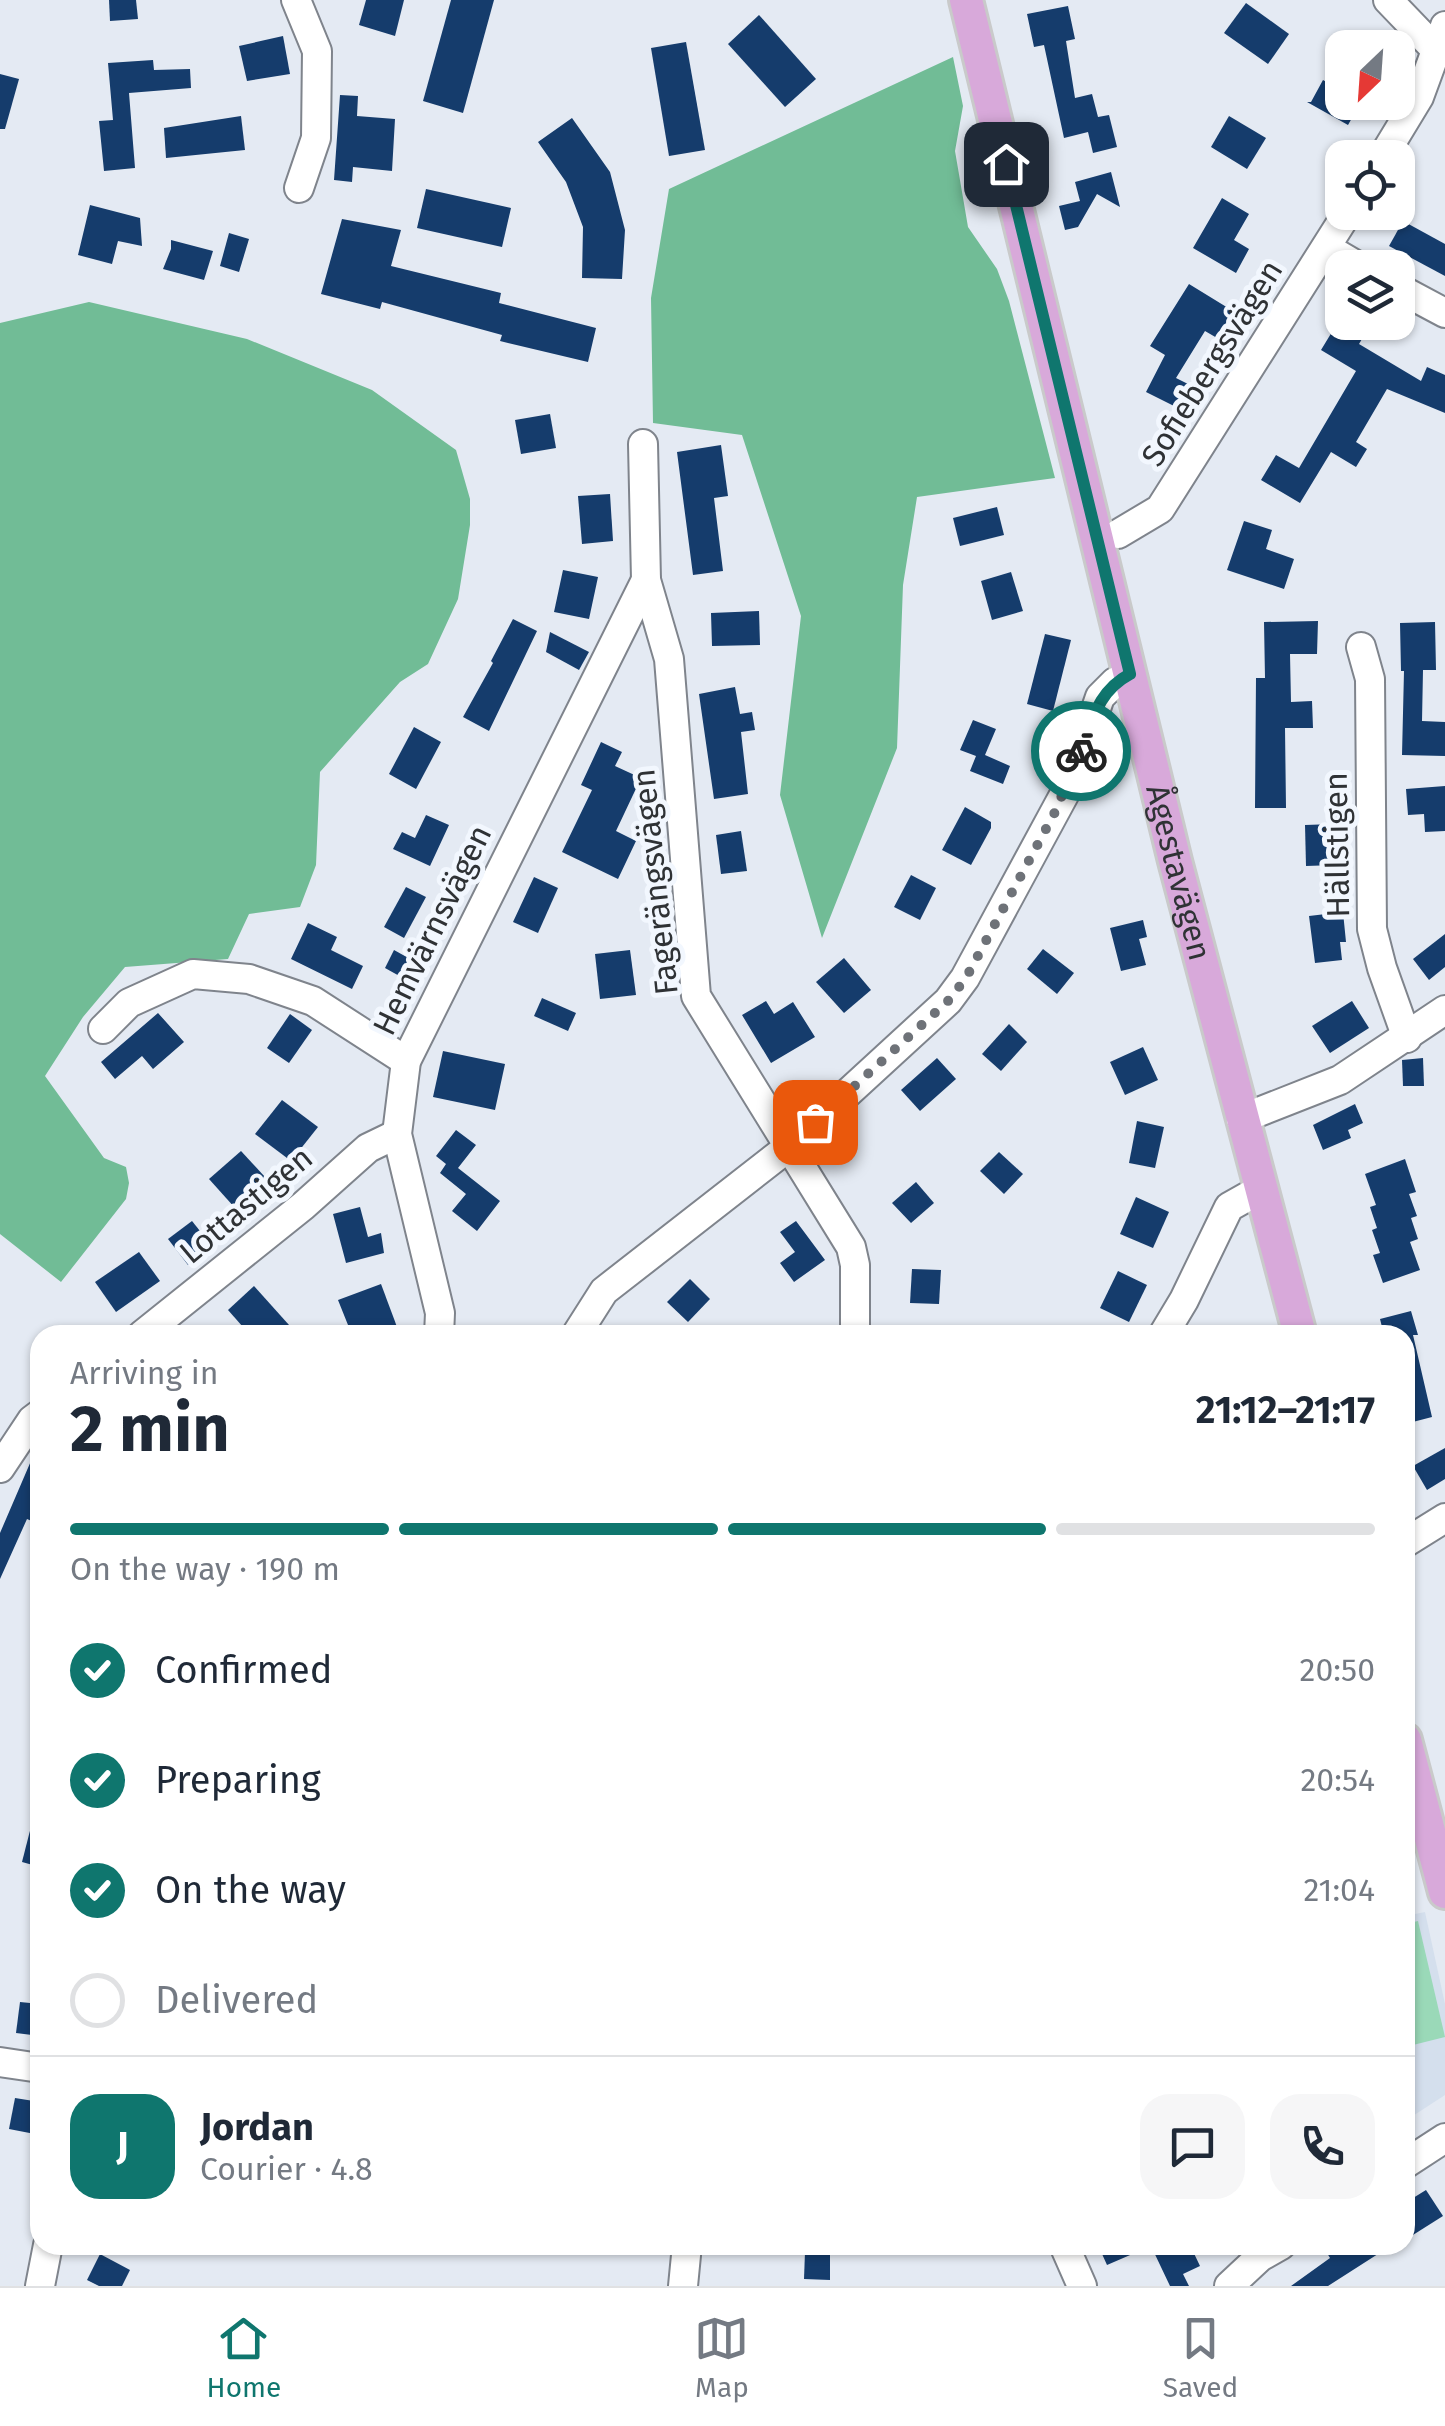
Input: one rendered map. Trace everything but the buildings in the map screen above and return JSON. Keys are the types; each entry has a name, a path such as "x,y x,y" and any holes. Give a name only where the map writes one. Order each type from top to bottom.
{"main road":[{"name":"Ågestavägen","path":"966,0 1241,1119 1297,1325"},
{"path":"1415,1778 1445,1892"}],"street":[{"path":"296,0 317,51 316,138 300,188"},
{"path":"1388,0 1441,38 1419,97 1393,140"},
{"name":"Sofiebergsvägen","path":"1118,534 1160,510 1338,230"},
{"path":"1327,248 1330,250"},
{"path":"1415,297 1445,313"},
{"name":"Fagerängsvägen","path":"642,444 646,580 669,659 696,996 852,1247 855,1325"},
{"name":"Hemvärnsvägen","path":"439,1325 440,1312 397,1134 406,1061 646,580"},
{"name":"Hällstigen","path":"1361,647 1370,679 1372,929 1407,1038"},
{"path":"582,1325 604,1291 790,1146 948,1001 966,978 1070,782 1100,697 1130,674"},
{"path":"103,1029 129,1003 192,974 249,979 314,1001 406,1061"},
{"path":"1241,1119 1340,1080 1445,1010"},
{"name":"Lottastigen","path":"154,1325 303,1206 368,1148 397,1134"},
{"path":"1168,1325 1228,1207 1261,1189"},
{"path":"0,1468 30,1423"},
{"path":"1415,1537 1445,1518"},
{"path":"0,2062 30,2066"},
{"path":"1415,2158 1445,2138"},
{"path":"40,2286 46,2255"},
{"path":"683,2286 686,2255"},
{"path":"1068,2255 1082,2286"},
{"path":"1229,2286 1264,2255"}],"shaded area":[{"path":"1425,1912 1445,2004 1445,2095 1415,2114 1415,1914"}],"green space":[{"path":"953,57 963,106 955,151 968,227 997,269 1009,301 1055,478 917,497 903,585 897,748 822,938 780,795 801,616 742,435 653,423 651,298 669,189"},
{"path":"89,302 247,339 372,390 456,450 470,499 470,525 458,599 428,664 400,682 320,772 316,865 300,907 249,914 228,959 125,967 83,1017 45,1076 104,1158 126,1167 129,1183 126,1199 61,1282 0,1234 0,323"},
{"path":"1418,1921 1445,2037 1415,2044"}],"way so far":[{"path":"815,1122 948,1001 966,978 1054,814 1081,751"}],"route":[{"path":"1006,164 1130,674 1100,697 1081,751"}]}
